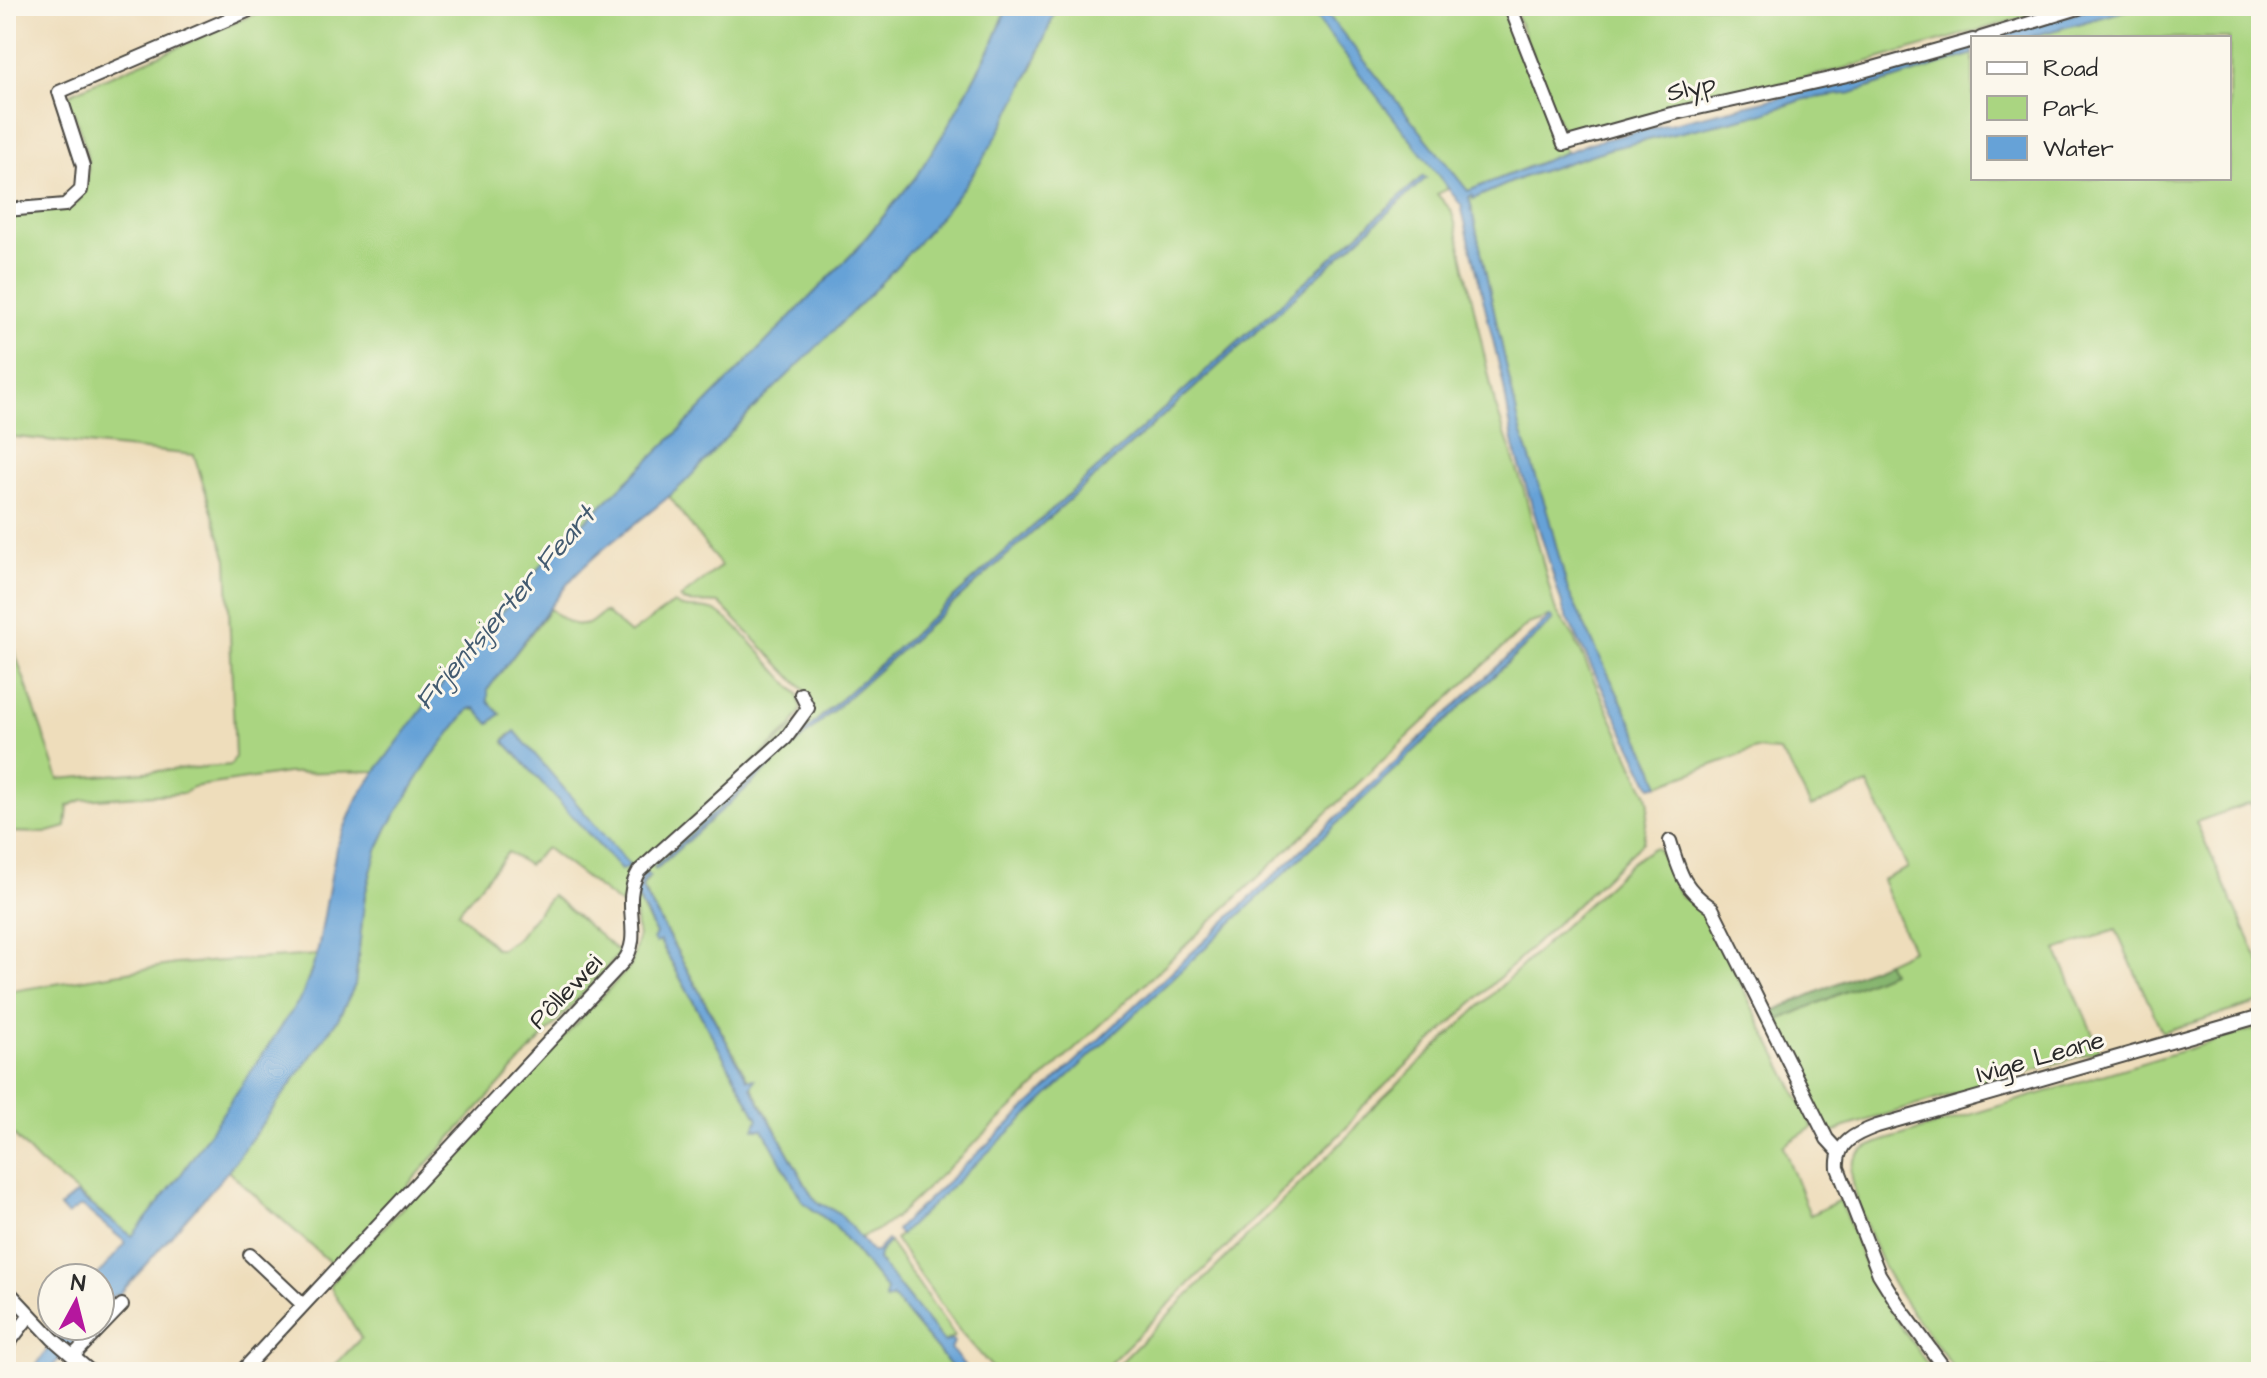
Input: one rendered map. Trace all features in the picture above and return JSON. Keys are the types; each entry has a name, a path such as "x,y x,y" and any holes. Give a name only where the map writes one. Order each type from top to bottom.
{"street":[{"path":"6,210 65,205 81,190 83,166 59,92 259,6"},
{"name":"Slyp","path":"1510,6 1564,144 1671,114 1852,74 1971,41"},
{"path":"1988,36 2085,6"},
{"name":"Pôllewei","path":"241,1372 623,962 632,947 630,895 639,871 786,738 808,708 801,694"},
{"path":"1670,841 1684,883 1695,897 1712,908 1827,1139 1838,1151 1838,1168 1879,1274 1947,1372"},
{"name":"Ivige Leane","path":"1838,1151 1847,1141 1877,1126 2261,1016"},
{"path":"250,1255 303,1305"},
{"path":"6,1289 53,1339 91,1372"},
{"path":"69,1353 122,1305"},
{"path":"6,1347 30,1315"}],"green space":[{"path":"280,6 1008,6 992,45 946,130 915,178 855,251 679,431 549,556 436,691 376,771 287,773 193,787 184,793 82,800 68,806 66,827 45,833 6,832 6,627 59,779 231,765 235,757 227,559 194,455 6,436 6,214 71,208 81,197 87,184 87,155 68,98 73,92"},
{"path":"1057,6 1307,6 1450,188 1437,194 1451,210 1456,226 1495,404 1524,490 1555,609 1575,639 1649,805 1643,842 1359,1110 1347,1127 1101,1372 996,1372 959,1330 895,1239 1552,621 1549,617 1528,624 897,1216 880,1229 860,1238 838,1212 820,1204 812,1196 642,887 650,876 640,873 813,709 809,695 719,603 693,603 680,598 721,566 669,496 751,411 1002,127 1035,63","holes":["1423,176 1425,178 1194,388 656,869 655,866"]},
{"path":"1321,6 1506,6 1558,140 1566,152 1468,191"},
{"path":"1513,6 2064,6 1846,68 1564,135"},
{"path":"2142,6 2261,6 2261,830 2250,803 2196,822 2261,965 2261,1002 2162,1032 2116,930 2056,950 2100,1050 1845,1127 1829,1135 1774,1022 1890,972 1886,962 1912,950 1882,880 1908,868 1868,784 1811,807 1789,764 1778,751 1756,749 1659,785 1568,591 1547,511 1520,428 1469,197 1472,194 1474,198 1521,178 1609,149 1764,113 1805,99 1852,93 1971,55 1971,180 2231,180 2231,36 2033,36"},
{"path":"674,603 684,608 717,612 747,638 798,694 801,710 791,727 635,872 628,910 546,848 528,865 508,852 458,912 496,949 518,937 552,895 620,953 334,1266 228,1171 338,1019 355,985 365,895 377,850 429,760 469,709 500,714 488,701 488,689 550,609 577,625 588,624 605,612 630,634","holes":["515,732 629,865 504,742"]},
{"path":"1653,848 1658,849 1681,897 1705,907 1813,1127 1783,1146 1810,1215 1840,1200 1874,1289 1933,1372 1111,1372 1349,1135 1367,1113 1631,863"},
{"path":"633,895 758,1119 759,1128 763,1129 803,1202 835,1226 887,1290 886,1300 893,1297 956,1372 328,1372 361,1338 329,1285 631,966 638,938"},
{"path":"317,955 302,996 289,1017 180,1176 132,1237 40,1163 6,1127 6,992 176,964"},
{"path":"1886,962 1891,972 1774,1022 1769,1013"},
{"path":"2261,1027 2261,1372 1951,1372 1953,1367 1913,1315 1887,1273 1873,1242 1852,1176 1854,1161 1860,1153 1883,1141"},
{"path":"889,1242 955,1336 944,1342 878,1260 879,1253"}],"water":[{"path":"1008,6 1057,6 1015,103 975,172 936,222 684,483 596,555 569,582 488,689 488,701 500,714 489,724 475,708 469,709 429,760 377,850 365,895 355,985 338,1019 228,1171 116,1295 116,1262 109,1262 125,1244 124,1241 83,1207 67,1215 60,1207 76,1194 132,1236 180,1176 302,996 317,955 336,848 356,801 376,771 436,691 549,556 679,431 855,251 915,178 946,130 992,45"},
{"path":"1307,6 1321,6 1468,191 1590,143 1861,78 1971,46 1971,55 1852,93 1805,99 1764,113 1609,149 1521,178 1473,199 1472,195 1469,197 1520,428 1547,511 1568,591 1659,785 1651,787 1564,611 1514,446 1503,382 1461,205"},
{"path":"2099,6 2142,6 2033,36 2001,36"},
{"path":"1423,176 1426,178 1194,388 656,869 654,867"},
{"path":"1550,617 1553,620 900,1235 896,1230 901,1225"},
{"path":"515,731 629,867 621,870 504,741"},
{"path":"647,873 650,876 642,888 747,1079 755,1079 751,1087 812,1196 820,1204 838,1212 872,1252 876,1252 887,1240 889,1242 879,1253 878,1260 944,1342 954,1342 951,1349 969,1372 956,1372 893,1297 886,1300 887,1290 835,1226 803,1202 763,1129 754,1129 758,1119 660,941 656,943 653,940 656,934 635,891 639,889 641,877"},
{"path":"52,1342 73,1342 48,1372 32,1372"}],"water label":[{"name":"Frjentsjerter Feart","path":"504,607"}]}
